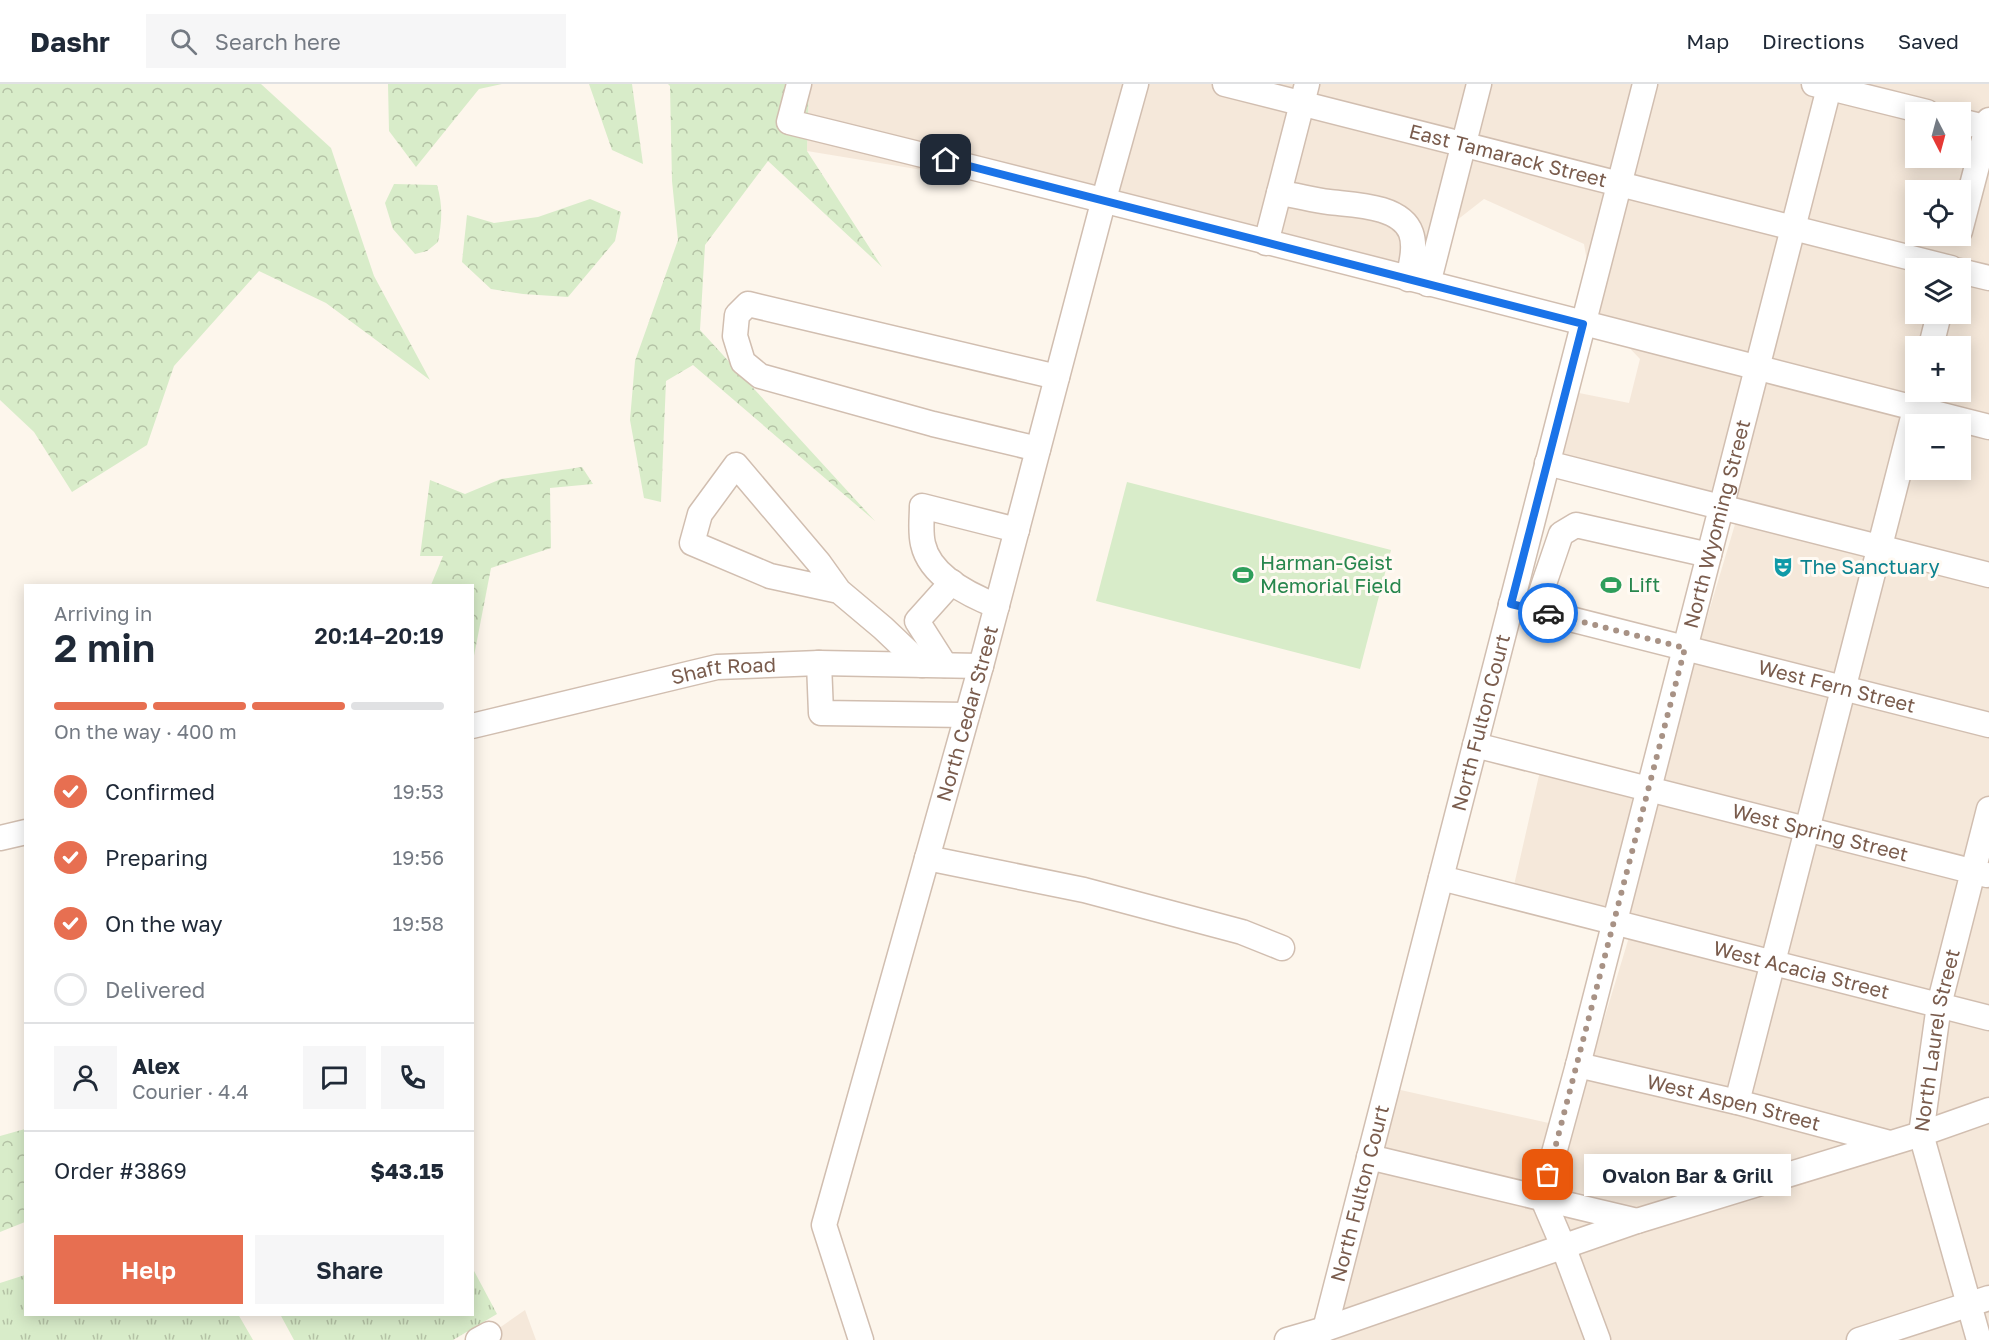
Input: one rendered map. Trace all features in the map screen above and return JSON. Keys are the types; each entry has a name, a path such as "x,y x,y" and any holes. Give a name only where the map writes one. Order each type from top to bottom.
{"street":[{"path":"799,84 789,122 1104,199 1266,243 1757,368 1905,398"},
{"name":"North Cedar Street","path":"861,1340 824,1225 981,666 1136,84"},
{"name":"East Tamarack Street","path":"1225,84 1304,94 1464,145 1912,258"},
{"path":"1418,281 1464,145 1479,84"},
{"name":"North Fulton Court","path":"1325,1329 1645,84"},
{"path":"1824,85 1905,106"},
{"name":"North Wyoming Street","path":"1542,1197 1793,228 1824,85"},
{"path":"1266,243 1304,94"},
{"path":"1971,123 1988,125 1971,189"},
{"path":"1279,193 1375,208 1405,223 1413,240 1418,281"},
{"path":"1971,274 1989,278"},
{"path":"1038,449 933,424 760,376 743,362 735,336 737,315 748,304 1057,377"},
{"path":"1737,1102 1916,402"},
{"path":"1922,402 1989,427"},
{"path":"1547,463 1989,575"},
{"path":"839,591 770,576 692,543 700,514 736,465 819,563 839,591 883,628 933,665"},
{"path":"997,606 964,593 930,563 923,543 922,506 1017,530"},
{"path":"1535,610 1561,534 1575,525 1709,555"},
{"path":"933,665 917,621 952,582"},
{"name":"West Fern Street","path":"1511,604 1989,725"},
{"path":"819,663 821,713 967,715"},
{"name":"Shaft Road","path":"474,726 717,667 819,663 981,666"},
{"name":"West Spring Street","path":"1475,745 1981,874"},
{"name":"North Laurel Street","path":"1979,1340 1978,1302 1921,1134 1939,1005 1981,874 1989,809"},
{"path":"0,838 24,832"},
{"path":"927,858 1084,890 1242,932 1282,948"},
{"name":"West Acacia Street","path":"1441,878 1989,1018"},
{"name":"West Aspen Street","path":"1578,1065 1737,1102 1890,1143"},
{"path":"1287,1340 1325,1329 1637,1221 1921,1134 1989,1110"},
{"path":"1369,1157 1637,1221"},
{"path":"1542,1197 1598,1340"},
{"path":"1859,1340 1978,1302"}],"shaded area":[{"path":"809,84 1989,84 1989,1340 1315,1340 1396,1089 1571,1128 1630,934 1509,907 1540,771 1660,775 1736,521 1557,478 1579,393 1629,403 1640,359 1596,313 1584,244 1484,199 1397,267 1202,216 807,151"},
{"path":"525,1310 536,1340 482,1340"}],"green space":[{"path":"0,84 261,84 331,148 374,276 430,380 326,303 259,271 174,366 147,445 72,492 34,432 0,400"},
{"path":"388,84 502,84 479,89 416,167 389,131"},
{"path":"589,84 632,84 643,164 612,150"},
{"path":"668,84 809,84 807,151 882,267 768,161 705,245 700,330 875,521 693,365 666,381 661,502 644,498 630,420 635,361 678,240 672,181 670,86"},
{"path":"394,184 437,185 441,207 438,242 427,251 415,254 393,229 385,203"},
{"path":"590,199 621,212 615,241 568,297 491,289 462,262 467,215 494,223 538,217"},
{"path":"582,467 593,484 550,488 551,548 491,568 474,656 474,584 431,584 443,556 420,556 430,480 465,494 501,479"},
{"name":"Harman-Geist Memorial Field","path":"1127,482 1391,550 1360,669 1096,601"},
{"path":"24,1129 24,1222 0,1232 0,1136"},
{"path":"474,1271 497,1314 453,1340 294,1340 281,1316 474,1316"},
{"path":"24,1275 24,1316 239,1316 253,1340 0,1340 0,1283"}],"way so far":[{"path":"1548,613 1685,648 1548,1175"}],"place":[{"name":"The Sanctuary","path":"1783,567"},
{"name":"Harman-Geist Memorial Field","path":"1243,575"},
{"name":"Lift","path":"1611,585"},
{"name":"Ovalon Bar & Grill","path":"1548,1175"}],"route":[{"path":"946,160 1583,324 1511,604 1548,613"}]}
